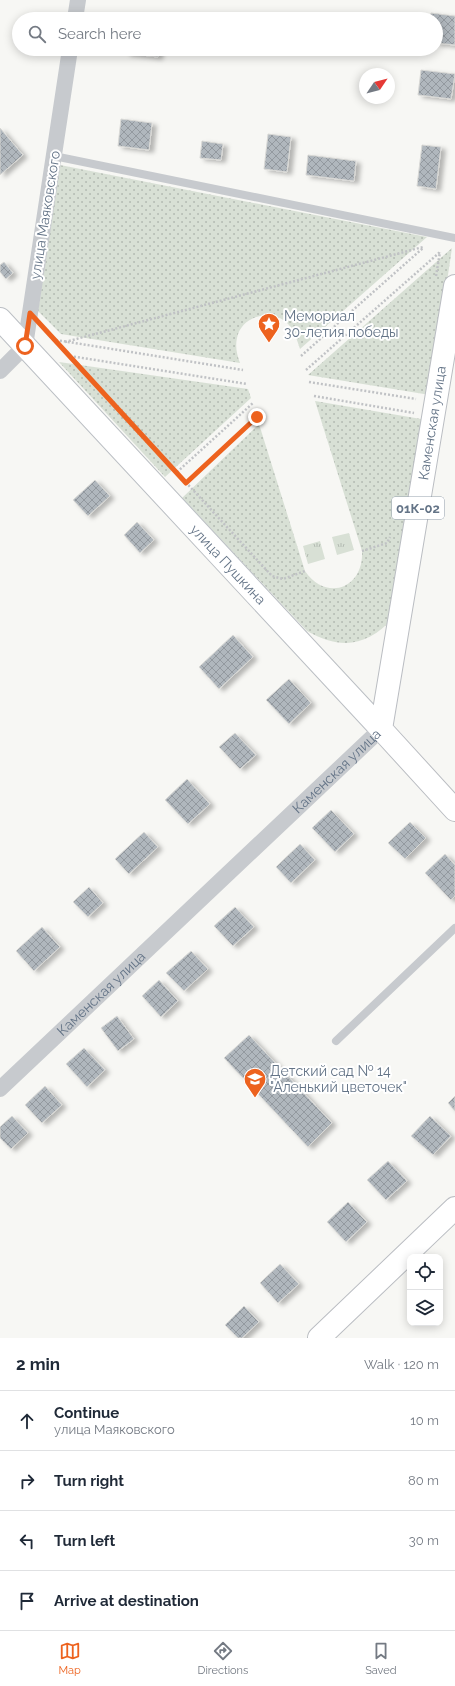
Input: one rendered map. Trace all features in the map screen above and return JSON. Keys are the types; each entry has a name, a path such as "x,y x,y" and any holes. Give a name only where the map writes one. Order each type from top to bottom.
{"main road":[{"name":"Каменская улица","path":"381,729 455,286"},
{"name":"улица Пушкина","path":"0,319 455,810"},
{"path":"319,1338 455,1208"}],"street":[{"path":"76,12 78,0"},
{"name":"улица Маяковского","path":"25,346 69,56"},
{"path":"0,371 25,346"},
{"name":"Каменская улица","path":"0,1089 381,729"}],"lane":[{"path":"54,156 455,238"},
{"path":"336,1041 455,928"}],"path":[{"path":"301,356 438,234"},
{"path":"65,342 424,247"},
{"path":"306,370 445,248"},
{"path":"30,313 272,576 283,579 305,571"},
{"path":"55,340 242,370"},
{"path":"69,356 247,384"},
{"path":"309,382 435,409"},
{"path":"314,396 435,409"},
{"path":"177,472 253,404"},
{"path":"186,483 257,417"}],"green space":[{"path":"60,165 427,237 300,349 295,335 286,322 279,318 264,315 250,320 240,331 236,345 240,363 61,334 38,311"},
{"path":"452,248 430,395 308,375"},
{"path":"59,362 248,389 251,398 165,477"},
{"path":"315,401 427,420 394,617 374,635 364,640 353,642 342,643 331,641 307,631 182,498 259,424 305,571 314,581 323,586 333,588 342,587 350,582 357,575 361,564 362,551"},
{"path":"349,533 354,550 337,555 332,537"},
{"path":"320,541 325,559 308,564 303,546"}],"building":[{"path":"443,14 455,16 455,45 443,44"},
{"path":"421,70 455,74 451,99 418,95"},
{"path":"121,119 152,123 149,150 118,146"},
{"path":"0,128 23,155 0,175"},
{"path":"268,134 291,137 287,172 264,169"},
{"path":"202,141 223,144 221,160 200,158"},
{"path":"422,145 441,147 436,189 417,186"},
{"path":"308,155 356,161 354,181 306,175"},
{"path":"4,262 13,273 6,279 0,272 0,265"},
{"path":"95,480 110,496 88,516 73,500"},
{"path":"137,522 154,540 140,553 124,535"},
{"path":"233,635 253,657 219,689 199,667"},
{"path":"289,679 311,703 289,724 266,700"},
{"path":"235,733 256,755 240,769 219,747"},
{"path":"187,779 210,804 188,824 165,800"},
{"path":"331,810 354,834 335,852 312,828"},
{"path":"410,822 426,838 405,859 388,843"},
{"path":"144,832 158,847 129,874 115,859"},
{"path":"300,844 315,860 291,883 276,867"},
{"path":"445,854 455,865 455,896 451,900 425,873"},
{"path":"89,887 103,903 88,917 73,902"},
{"path":"235,907 254,927 233,946 214,926"},
{"path":"42,927 60,947 34,971 16,951"},
{"path":"191,951 208,969 184,991 166,973"},
{"path":"159,980 178,1001 161,1017 142,996"},
{"path":"117,1016 134,1039 118,1051 101,1028"},
{"path":"249,1035 332,1123 308,1147 224,1058"},
{"path":"84,1048 105,1070 87,1087 66,1064"},
{"path":"45,1086 62,1105 42,1123 25,1105"},
{"path":"455,1096 455,1111 448,1103"},
{"path":"12,1116 28,1133 11,1149 0,1138 0,1127"},
{"path":"430,1116 451,1136 433,1155 411,1136"},
{"path":"388,1161 407,1181 386,1200 367,1180"},
{"path":"348,1202 367,1222 346,1242 327,1222"},
{"path":"280,1264 299,1284 278,1303 260,1283"},
{"path":"244,1306 259,1322 242,1338 238,1338 225,1325"}],"place":[{"name":"Мемориал 30-летия победы","path":"269,344"},
{"name":"Детский сад № 14 \"Аленький цветочек\"","path":"255,1098"}],"route":[{"path":"25,346 30,313 186,483 257,417"}]}
